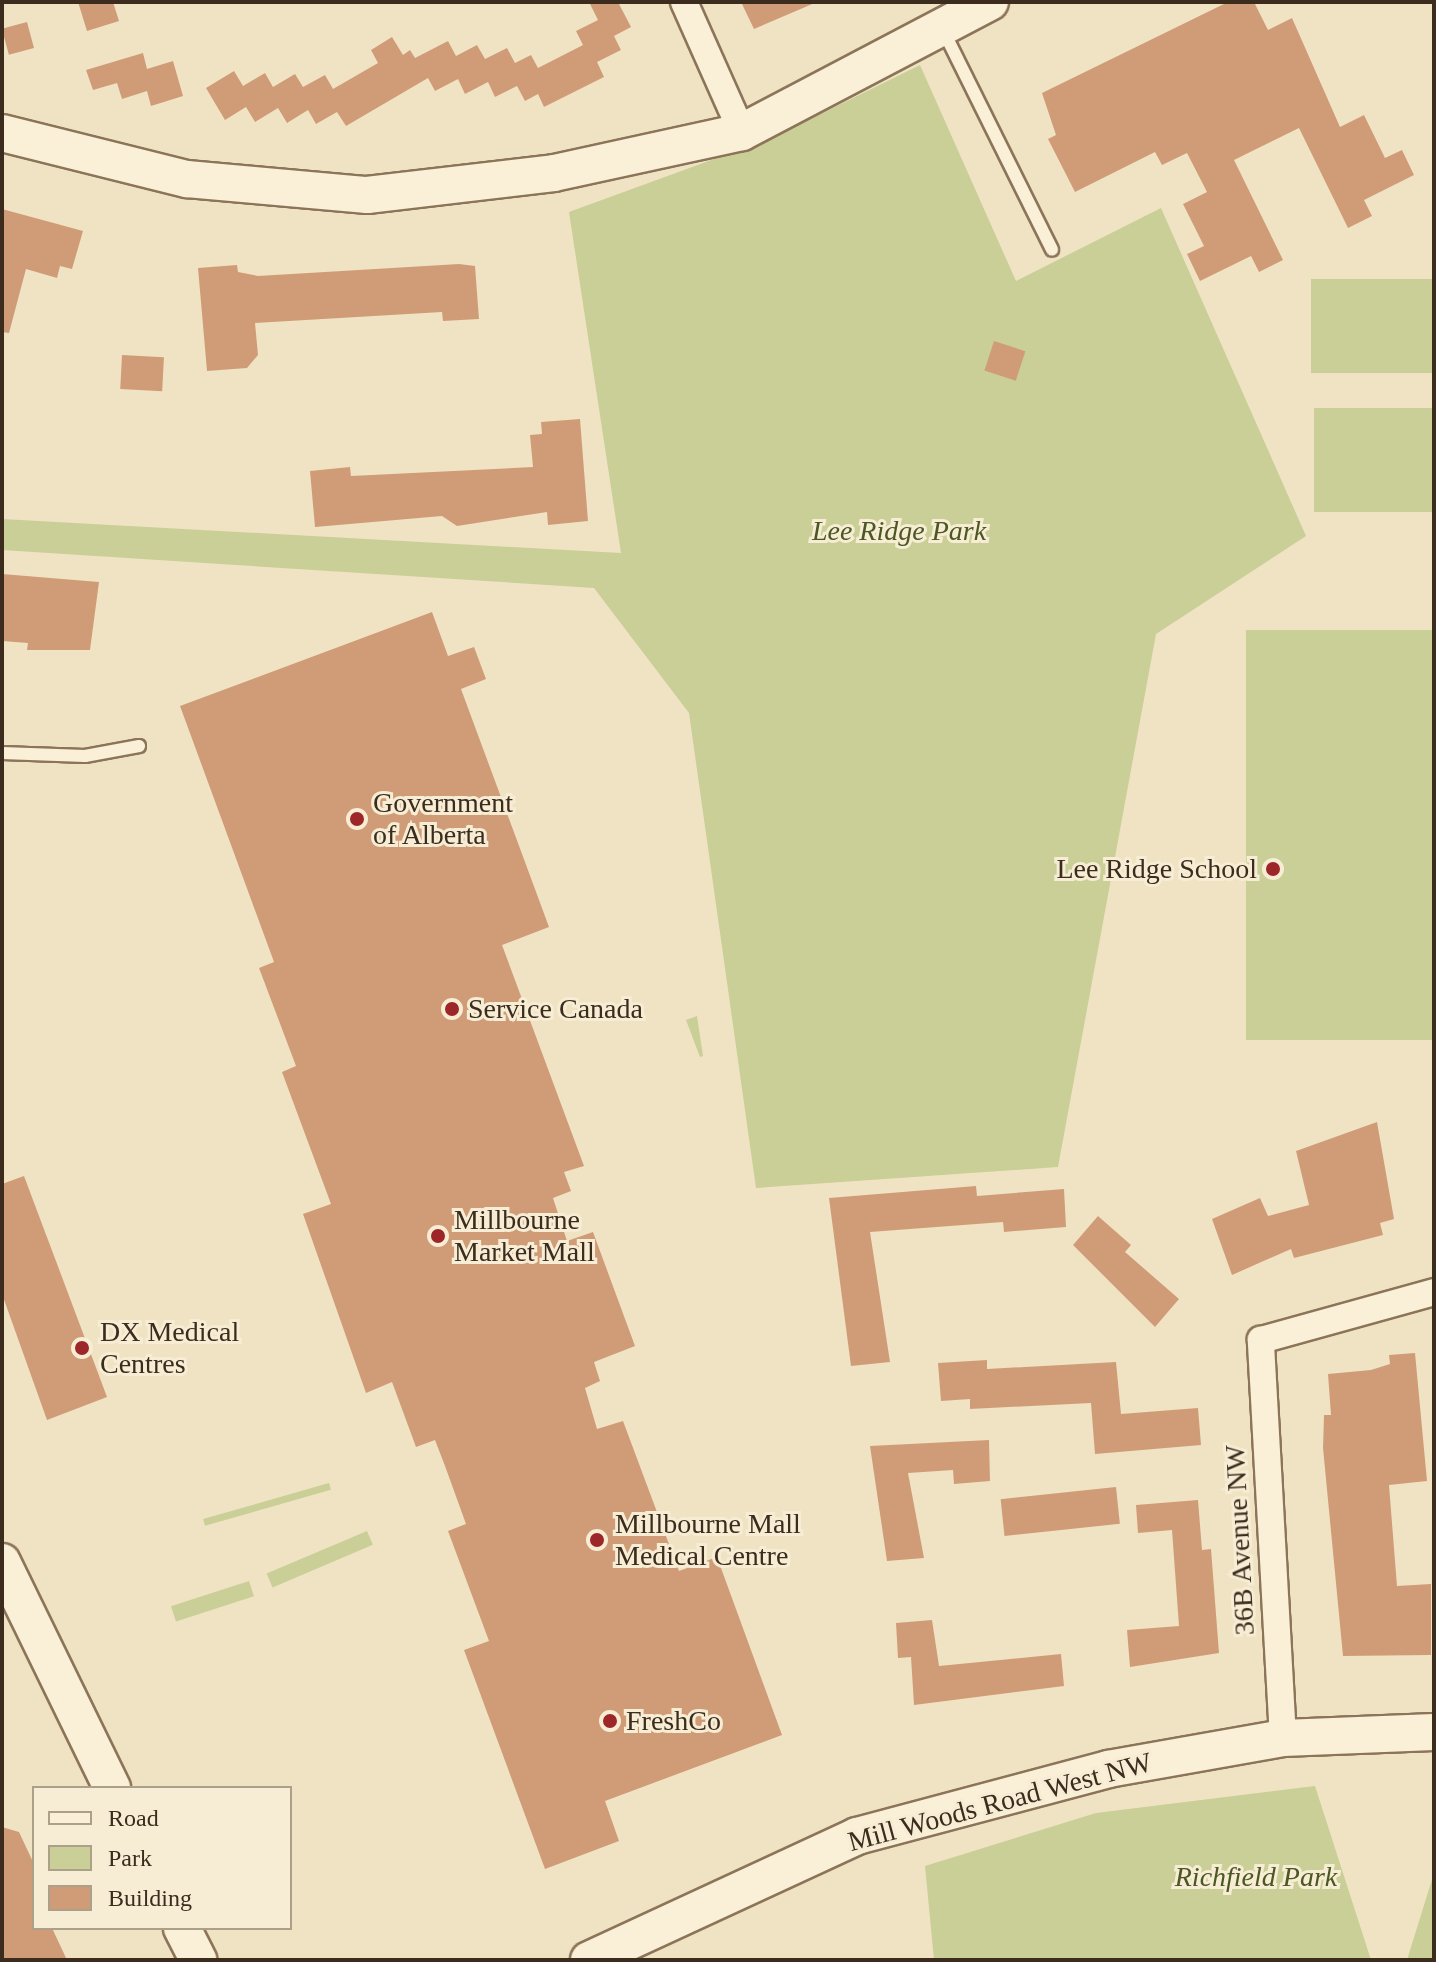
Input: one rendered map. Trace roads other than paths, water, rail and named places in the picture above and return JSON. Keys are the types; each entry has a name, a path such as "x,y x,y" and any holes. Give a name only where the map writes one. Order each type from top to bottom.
{"street":[{"path":"684,2 742,132"},
{"path":"2,133 187,179 367,195 554,173 742,132 990,2"},
{"name":"36B Avenue NW","path":"1283,1738 1261,1340 1434,1292"},
{"path":"2,1562 111,1786"},
{"name":"Mill Woods Road West NW","path":"601,1957 857,1836 1108,1769 1283,1738 1434,1732"}],"lane":[{"path":"943,29 1052,250"},
{"path":"6,755 111,755 139,746"}],"place":[{"name":"Government of Alberta","path":"357,819"},
{"name":"Lee Ridge School","path":"1273,869"},
{"name":"Service Canada","path":"452,1009"},
{"name":"Millbourne Market Mall","path":"438,1236"},
{"name":"DX Medical Centres","path":"82,1348"},
{"name":"Millbourne Mall Medical Centre","path":"597,1540"},
{"name":"FreshCo","path":"610,1721"}],"park label":[{"name":"Lee Ridge Park","path":"899,531"},
{"name":"Richfield Park","path":"1256,1877"}]}
